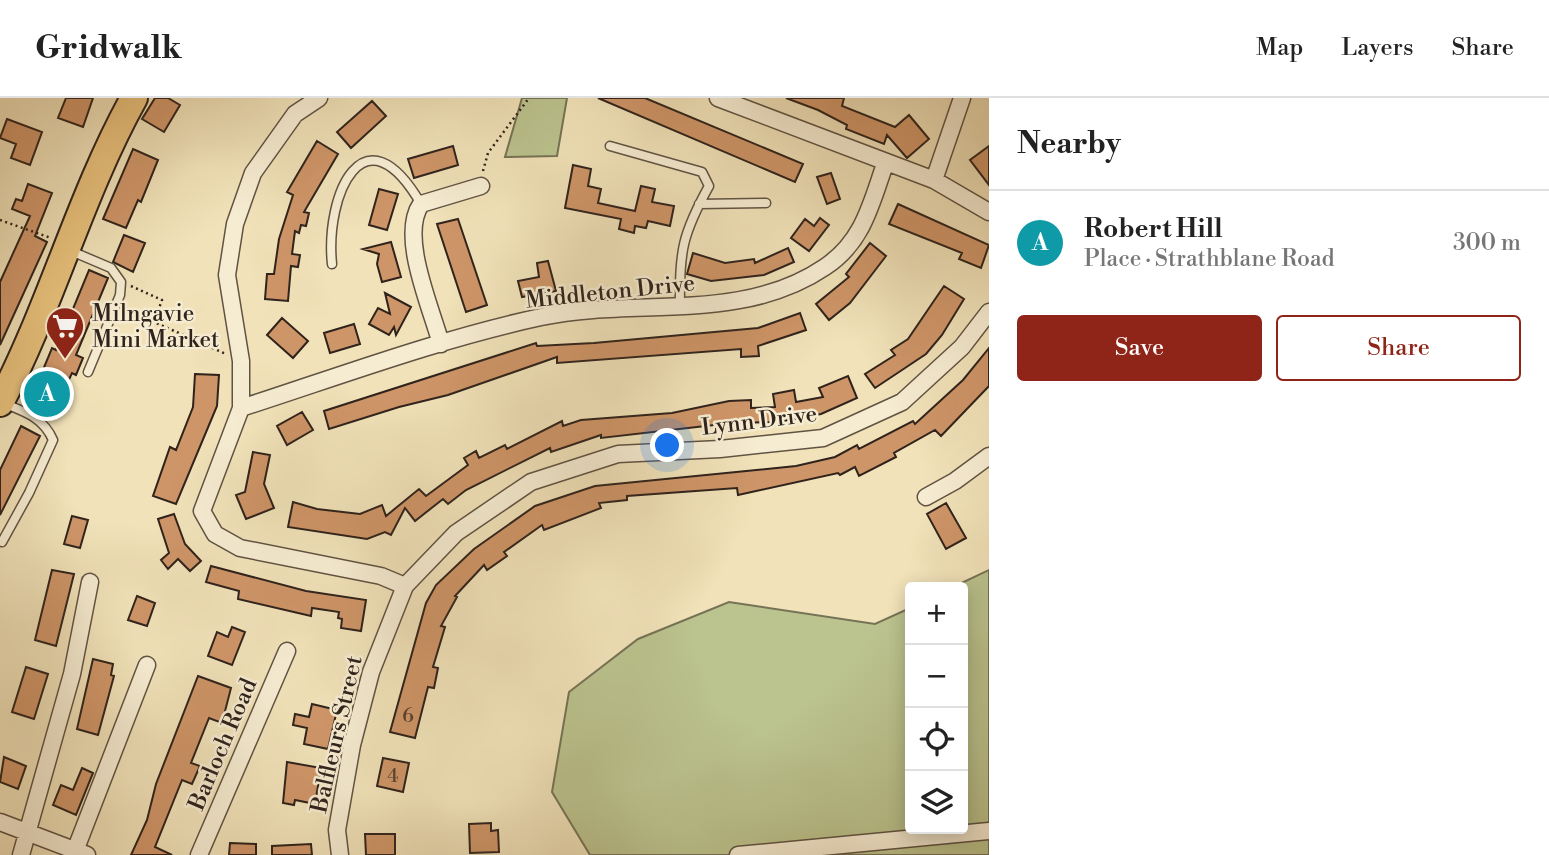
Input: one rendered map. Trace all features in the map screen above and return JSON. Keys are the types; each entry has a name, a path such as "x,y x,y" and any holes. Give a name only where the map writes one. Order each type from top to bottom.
{"main road":[{"path":"0,402 22,360 134,98"}],"street":[{"path":"319,98 295,114 253,173 235,224 227,275 241,361 240,408 202,511 215,534 240,548 381,576 405,586"},
{"path":"718,98 934,180 989,212"},
{"path":"934,180 962,98"},
{"name":"Middleton Drive","path":"240,408 441,344 543,317 681,304 725,304 776,293 827,266 860,233 886,164"},
{"path":"441,344 414,248 413,215 421,204 481,186"},
{"name":"Lynn Drive","path":"405,586 456,533 531,482 618,454 720,449 823,438 902,402 962,347 989,312"},
{"path":"926,497 955,481 989,456"},
{"path":"21,855 72,674 90,582"},
{"name":"Balfleurs Street","path":"340,855 337,830 352,745 371,672 405,586"},
{"name":"Barloch Road","path":"199,855 287,651"},
{"path":"0,822 81,853 147,665"},
{"path":"738,855 989,831"}],"lane":[{"path":"610,146 702,172 709,186 688,225 680,260 681,304"},
{"path":"332,264 330,230 333,210 348,175 357,165 370,161 391,167 404,178 421,204"},
{"path":"699,204 766,204"},
{"path":"69,247 111,268 121,282 120,295 88,372"},
{"path":"0,402 36,417 47,428 53,440 30,493 2,542"}],"path":[{"path":"481,186 488,153 529,98"},
{"path":"0,220 69,247"},
{"path":"121,282 162,300 154,323 227,355"}],"green space":[{"path":"522,98 567,98 557,156 505,157"},
{"path":"989,570 989,855 590,855 552,792 569,692 638,639 729,602 875,624 905,610 905,834 968,834 968,582 964,582"}],"building":[{"path":"66,98 93,98 83,127 58,118"},
{"path":"155,98 168,98 180,105 164,132 142,119"},
{"path":"598,98 645,98 803,164 795,182"},
{"path":"786,98 844,98 842,106 895,127 909,115 929,139 907,158 887,135 884,144 846,129 847,125 818,110"},
{"path":"372,101 386,116 351,148 337,132"},
{"path":"7,119 42,132 30,165 11,158 16,144 0,138"},
{"path":"317,141 338,154 304,212 309,213 306,226 301,225 299,233 295,231 292,254 300,255 298,267 291,266 288,301 265,299 267,274 274,274 279,239 293,195 287,192"},
{"path":"453,146 458,165 414,178 408,159"},
{"path":"989,146 989,185 970,160"},
{"path":"133,149 158,160 141,202 138,200 126,228 103,219"},
{"path":"573,165 591,169 588,186 601,189 598,203 635,211 641,186 655,189 652,202 674,206 670,226 648,221 646,228 635,226 634,233 619,229 621,219 565,208"},
{"path":"831,173 840,199 827,204 817,177"},
{"path":"28,184 52,193 35,236 47,242 0,345 0,282 30,216 12,209 16,199 22,201"},
{"path":"379,189 398,194 387,230 369,225"},
{"path":"898,204 989,245 981,268 959,259 962,253 889,224"},
{"path":"820,218 829,225 809,251 791,238 805,219 814,226"},
{"path":"458,219 487,305 466,312 437,224"},
{"path":"124,235 145,243 133,272 113,262"},
{"path":"391,242 401,277 382,282 377,264 379,254 363,249"},
{"path":"870,243 886,256 850,303 829,320 816,304 849,277 846,274"},
{"path":"788,248 794,262 764,275 711,281 687,274 693,253 725,263 754,259 755,263"},
{"path":"548,261 556,291 522,297 518,281 539,277 537,263"},
{"path":"89,270 108,278 76,355 83,358 76,375 72,373 54,412 30,401 52,348 56,350"},
{"path":"944,286 964,299 942,335 926,354 875,388 865,374 895,355 891,350 908,339"},
{"path":"385,293 411,307 396,335 394,327 389,335 369,324 378,308 390,314"},
{"path":"800,313 806,330 758,346 759,356 741,357 741,349 557,363 557,357 448,395 329,429 324,411 536,343 537,346 594,343 758,328"},
{"path":"282,318 308,341 293,358 267,335"},
{"path":"354,324 360,344 330,353 324,333"},
{"path":"989,348 989,386 941,436 935,430 894,453 896,457 859,476 855,467 840,475 838,473 738,495 737,488 627,496 627,500 599,503 601,508 544,530 542,525 504,552 507,556 487,570 484,565 455,596 457,597 441,626 445,627 433,667 438,668 434,688 428,687 415,738 390,732 426,603 436,585 474,549 535,506 595,486 796,466 835,457 857,445 859,449 913,421 915,424 963,380"},
{"path":"195,374 219,375 217,406 176,504 153,496 170,447 176,450 193,407"},
{"path":"848,376 857,398 821,414 778,422 732,423 601,438 601,435 551,452 550,448 466,490 448,504 443,499 415,521 405,508 391,535 385,532 367,539 288,527 293,502 317,509 360,514 382,505 386,516 419,489 426,496 468,465 464,458 476,451 479,458 505,445 507,449 562,421 563,426 581,420 672,413 729,401 751,400 751,408 775,407 773,394 794,390 796,402 823,397 819,388"},
{"path":"302,412 313,430 287,445 277,426"},
{"path":"21,426 40,436 0,515 0,470"},
{"path":"253,452 270,455 264,484 274,508 246,519 236,495 245,492"},
{"path":"946,503 966,538 946,549 927,514"},
{"path":"174,514 185,544 201,561 190,571 178,559 168,569 161,560 169,553 158,519"},
{"path":"72,516 88,520 80,548 64,544"},
{"path":"211,566 306,591 366,600 361,631 341,628 342,619 338,618 339,612 312,608 311,616 238,599 239,591 206,582"},
{"path":"52,570 74,574 56,646 35,640"},
{"path":"137,596 155,603 147,626 128,620"},
{"path":"232,627 245,632 232,665 208,656 217,632 228,637"},
{"path":"93,659 113,664 111,675 114,676 98,735 77,729"},
{"path":"26,667 48,674 34,719 12,712"},
{"path":"198,676 231,688 222,723 209,718 191,763 200,766 192,784 182,780 155,847 172,855 131,855 147,820 156,784"},
{"path":"312,704 337,710 328,749 304,744 307,728 293,725 295,714 309,717"},
{"path":"4,757 26,766 18,789 0,782"},
{"path":"383,758 409,763 403,792 377,786"},
{"path":"287,762 321,768 315,804 295,800 294,805 283,803"},
{"path":"82,768 93,773 76,815 53,805 61,785 73,790"},
{"path":"491,823 491,831 498,830 499,852 470,853 469,824"},
{"path":"365,834 395,834 395,855 366,855"},
{"path":"230,843 256,844 256,855 229,855"},
{"path":"311,844 312,855 272,855 272,846"}],"place":[{"name":"Milngavie Mini Market","path":"65,360"},
{"name":"Robert Hill","path":"47,394"}]}
